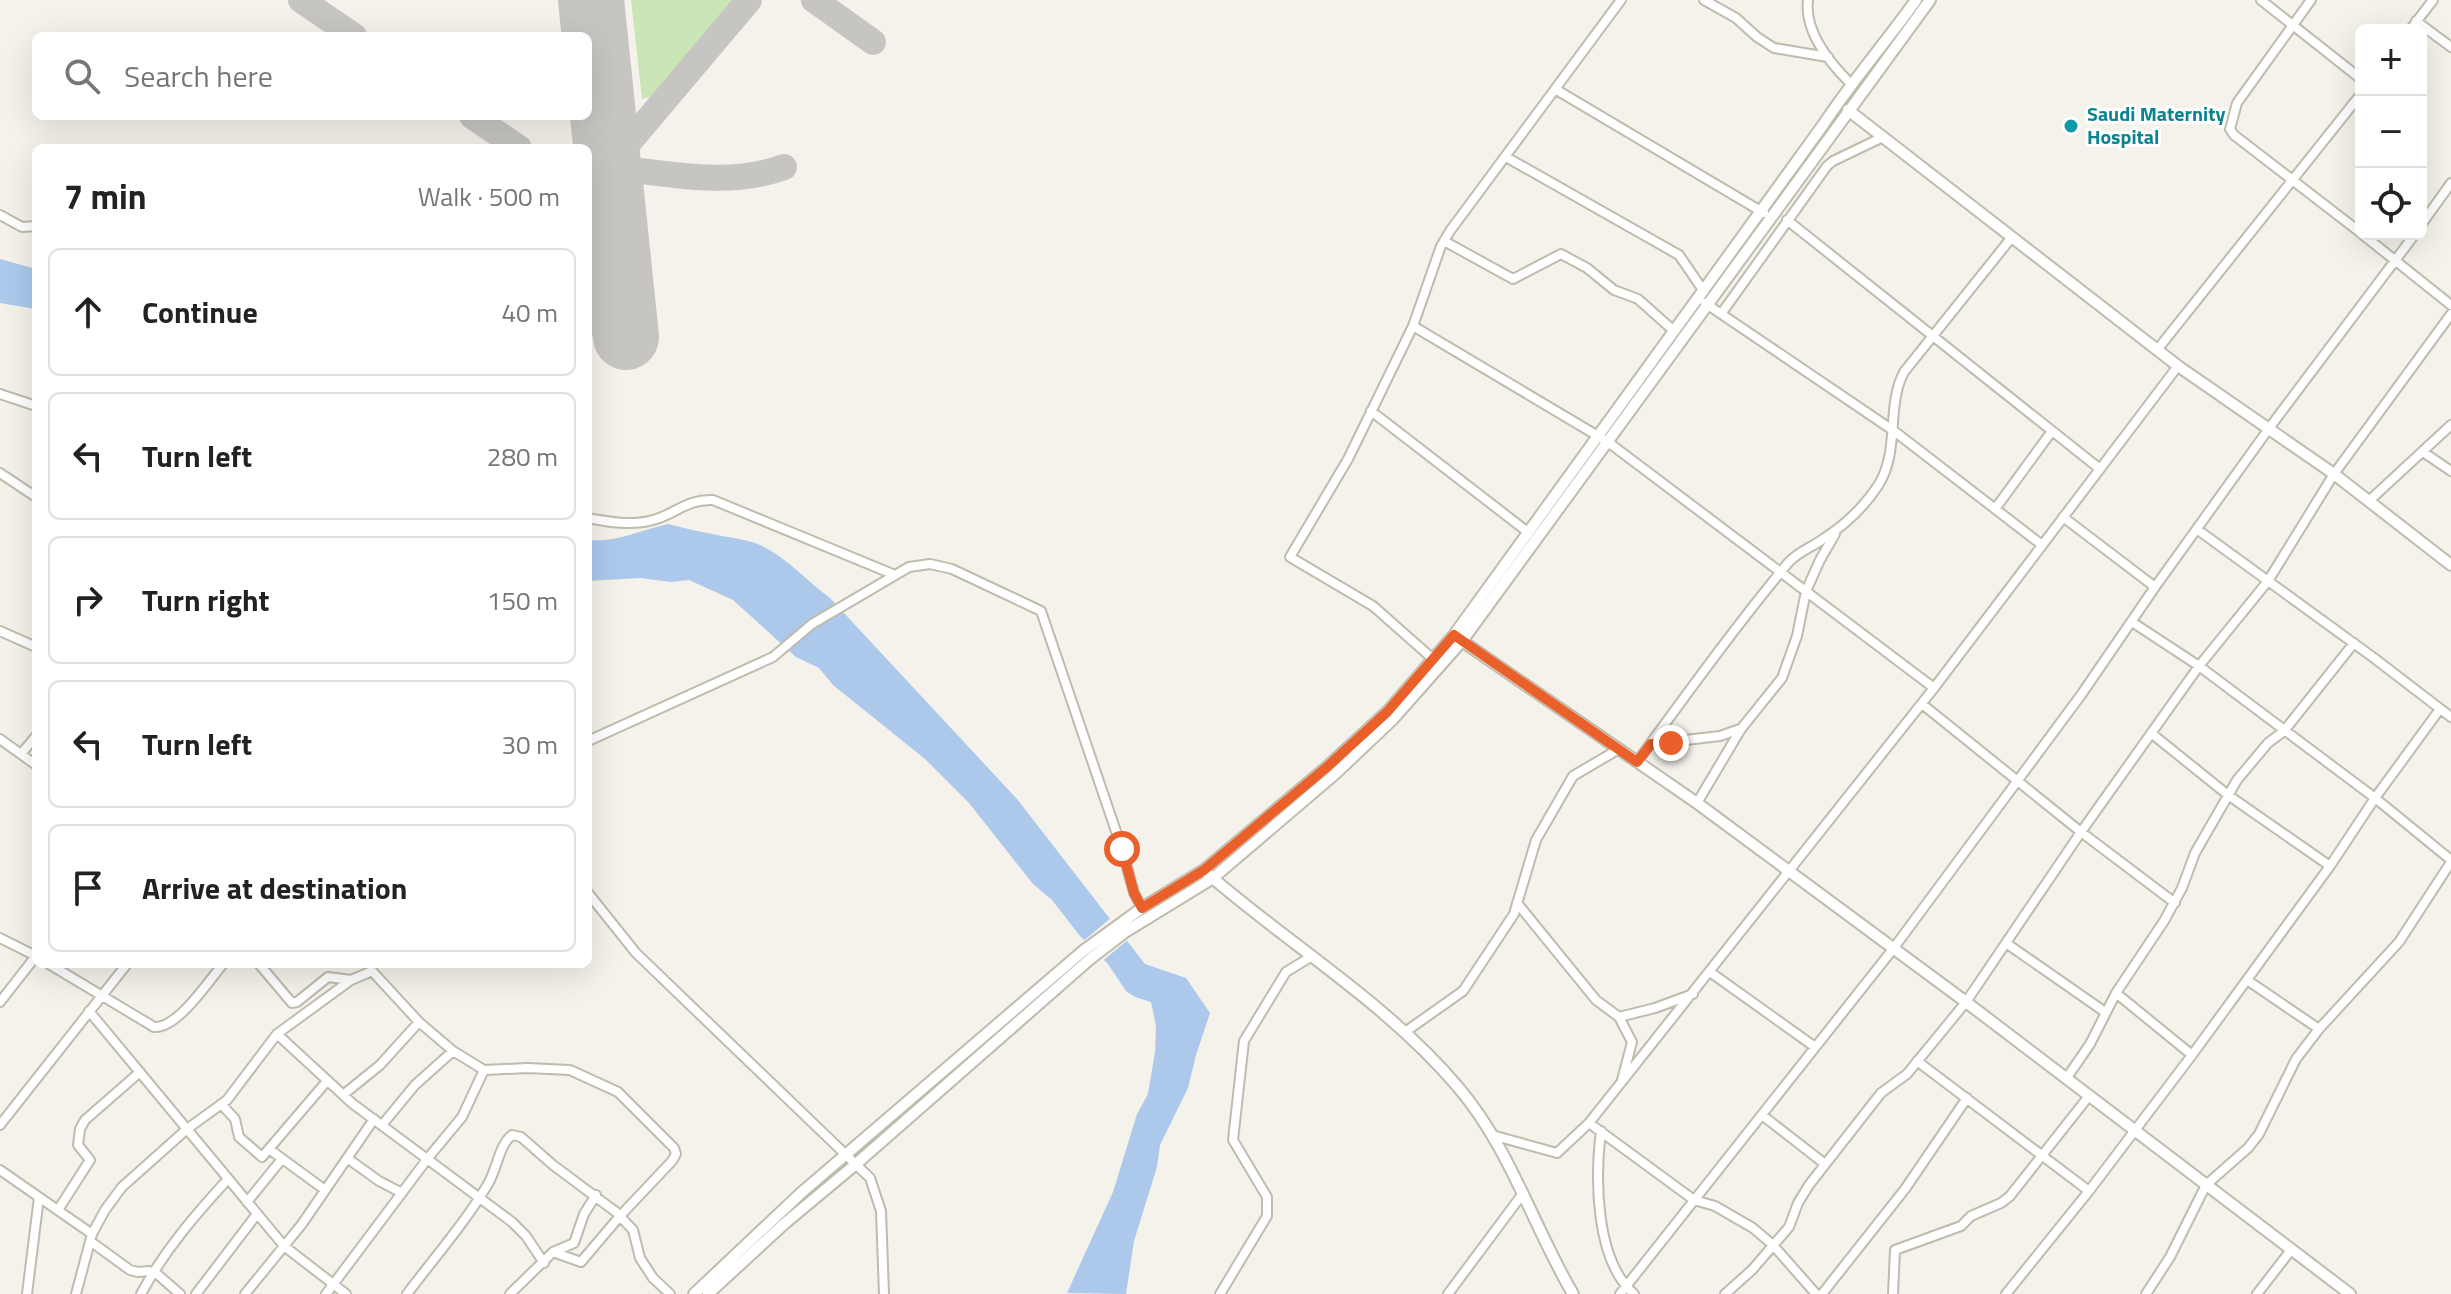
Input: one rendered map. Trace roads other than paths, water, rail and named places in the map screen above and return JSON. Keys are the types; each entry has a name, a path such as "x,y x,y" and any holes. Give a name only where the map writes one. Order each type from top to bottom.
{"street":[{"path":"1433,659 1373,606 1290,557 1348,459 1413,326 1444,241 1621,0"},
{"path":"1704,0 1736,18 1774,48 1828,57"},
{"path":"1808,0 1810,21 1828,57 1850,83"},
{"path":"1122,928 1142,908 1208,874 1387,712 1433,659 1458,638 1529,533 1603,439 1674,331 1743,255 1848,110 1916,0"},
{"path":"694,1294 790,1203 1087,955 1122,928 1208,874 1335,774 1393,719 1458,638 1603,439 1850,83 1930,0"},
{"path":"2261,0 2355,74"},
{"path":"2311,0 2237,103 2230,129 2355,228"},
{"path":"2414,24 2431,1"},
{"path":"2416,21 2451,47"},
{"path":"1555,89 1770,218"},
{"path":"2157,350 2295,181 2359,96"},
{"path":"1848,110 2178,366 2270,427 2370,500 2451,565"},
{"path":"1721,314 1755,263 1833,161 1883,137"},
{"path":"1506,157 1679,255 1703,298 1721,314 1894,431 2042,545"},
{"path":"2427,217 2451,183"},
{"path":"1788,193 1801,201"},
{"path":"0,215 22,227 32,226"},
{"path":"1787,220 2100,469"},
{"path":"1637,762 1706,668 1797,554 1838,530 1866,503 1881,481 1890,458 1900,379 2012,237"},
{"path":"2370,240 2451,305"},
{"path":"1623,1291 1893,949 2270,427 2411,240"},
{"path":"1444,241 1513,279 1561,254 1587,268 1614,290 1638,299 1674,331"},
{"path":"1743,255 1755,263"},
{"path":"1725,1294 1752,1270 1789,1227 1800,1200 1881,1093 1907,1074 1966,1002 2199,666 2268,581 2334,474 2451,314"},
{"path":"1413,326 1603,439 1934,688"},
{"path":"1492,1135 1557,1153 1589,1123 1922,704 2178,366"},
{"path":"0,394 32,405"},
{"path":"1371,411 1529,533"},
{"path":"2370,500 2451,425"},
{"path":"1995,509 2052,431"},
{"path":"2423,452 2451,471"},
{"path":"0,473 32,494"},
{"path":"592,519 610,523 653,521 696,500 713,500 895,575"},
{"path":"2063,517 2155,587"},
{"path":"1697,803 1741,729 1782,678 1792,653 1806,591 1838,530"},
{"path":"2198,530 2451,717"},
{"path":"592,739 773,657 812,624 909,567 930,564 952,569 1041,611 1134,893 1142,908"},
{"path":"2132,622 2199,666 2375,798 2451,861 2399,942 2319,1029 2296,1059 2259,1134 2248,1148 2206,1185 2152,1292"},
{"path":"0,631 32,645"},
{"path":"1458,638 1697,803 1966,1002 2350,1294"},
{"path":"2066,1079 2090,1044 2116,993 2175,903 2195,853 2228,795 2354,643"},
{"path":"1922,704 2175,903"},
{"path":"2006,1294 2192,1055 2440,709"},
{"path":"1651,744 1720,736 1741,729"},
{"path":"2151,733 2228,795 2330,866"},
{"path":"0,739 32,762"},
{"path":"21,754 32,741"},
{"path":"1405,1032 1463,991 1514,914 1536,840 1573,776 1619,749"},
{"path":"1208,874 1405,1032 1456,1085 1505,1156 1521,1196 1573,1294"},
{"path":"592,898 636,953 870,1178 878,1194 881,1211 884,1294"},
{"path":"1517,903 1596,1000 1619,1017 1632,1042 1621,1084"},
{"path":"0,938 32,954"},
{"path":"2006,943 2105,1012"},
{"path":"708,1294 1087,955"},
{"path":"1220,1294 1267,1216 1268,1208 1267,1197 1233,1140 1244,1041 1286,972 1312,956"},
{"path":"0,1002 32,961"},
{"path":"56,968 154,1027 174,1021 220,968"},
{"path":"0,1125 124,968"},
{"path":"262,968 292,1003 328,977 351,980"},
{"path":"76,1294 91,1238 105,1210 122,1187 234,1092 277,1034 351,980 376,968"},
{"path":"372,971 419,1022 453,1051 484,1070 570,1070 618,1092 674,1148 676,1154 672,1161 581,1262 553,1252"},
{"path":"1710,972 1815,1047"},
{"path":"2247,980 2319,1029"},
{"path":"2116,993 2192,1055"},
{"path":"1619,1017 1693,994"},
{"path":"89,1011 284,1246 346,1294"},
{"path":"343,1095 380,1065 419,1022"},
{"path":"277,1034 343,1095 512,1222 526,1236 544,1263"},
{"path":"245,1294 347,1158 378,1122 453,1051"},
{"path":"1917,1061 2089,1191"},
{"path":"326,1294 462,1117 484,1070"},
{"path":"58,1210 90,1160 78,1145 85,1120 140,1072"},
{"path":"221,1104 235,1119 237,1133 242,1140 262,1157 327,1081"},
{"path":"1893,1294 1895,1250 1961,1226 1971,1216 2010,1196 2089,1096"},
{"path":"1589,1123 1694,1200 1715,1206 1739,1219 1773,1245 1819,1294 1905,1189 1967,1098"},
{"path":"1762,1115 1825,1164"},
{"path":"1601,1131 1597,1200 1609,1254 1623,1291"},
{"path":"407,1294 480,1198 496,1171 505,1142 512,1135 521,1137 620,1216 633,1230 640,1258 670,1294"},
{"path":"269,1149 325,1190"},
{"path":"347,1158 402,1193"},
{"path":"247,1202 282,1159"},
{"path":"0,1170 58,1210 130,1270 153,1272 180,1294"},
{"path":"141,1294 187,1224 228,1179"},
{"path":"510,1294 553,1252 574,1243 584,1214 596,1195"},
{"path":"1448,1294 1521,1196"},
{"path":"27,1294 39,1197"},
{"path":"196,1294 257,1214"},
{"path":"2257,1294 2291,1250"},
{"path":"1623,1291 1634,1294"}],"water":[{"path":"0,259 32,268 32,308 0,303"},
{"path":"668,524 748,541 783,559 830,598 1017,799 1145,964 1186,978 1210,1013 1188,1088 1160,1145 1157,1167 1134,1241 1126,1294 1067,1293 1113,1192 1137,1114 1148,1094 1156,1026 1151,1002 1126,991 1108,964 1080,936 1052,900 1033,884 969,803 925,759 833,685 819,668 796,657 733,600 689,580 592,581 592,540 618,538"}],"place":[{"name":"Saudi Maternity Hospital","path":"2071,126"}]}
